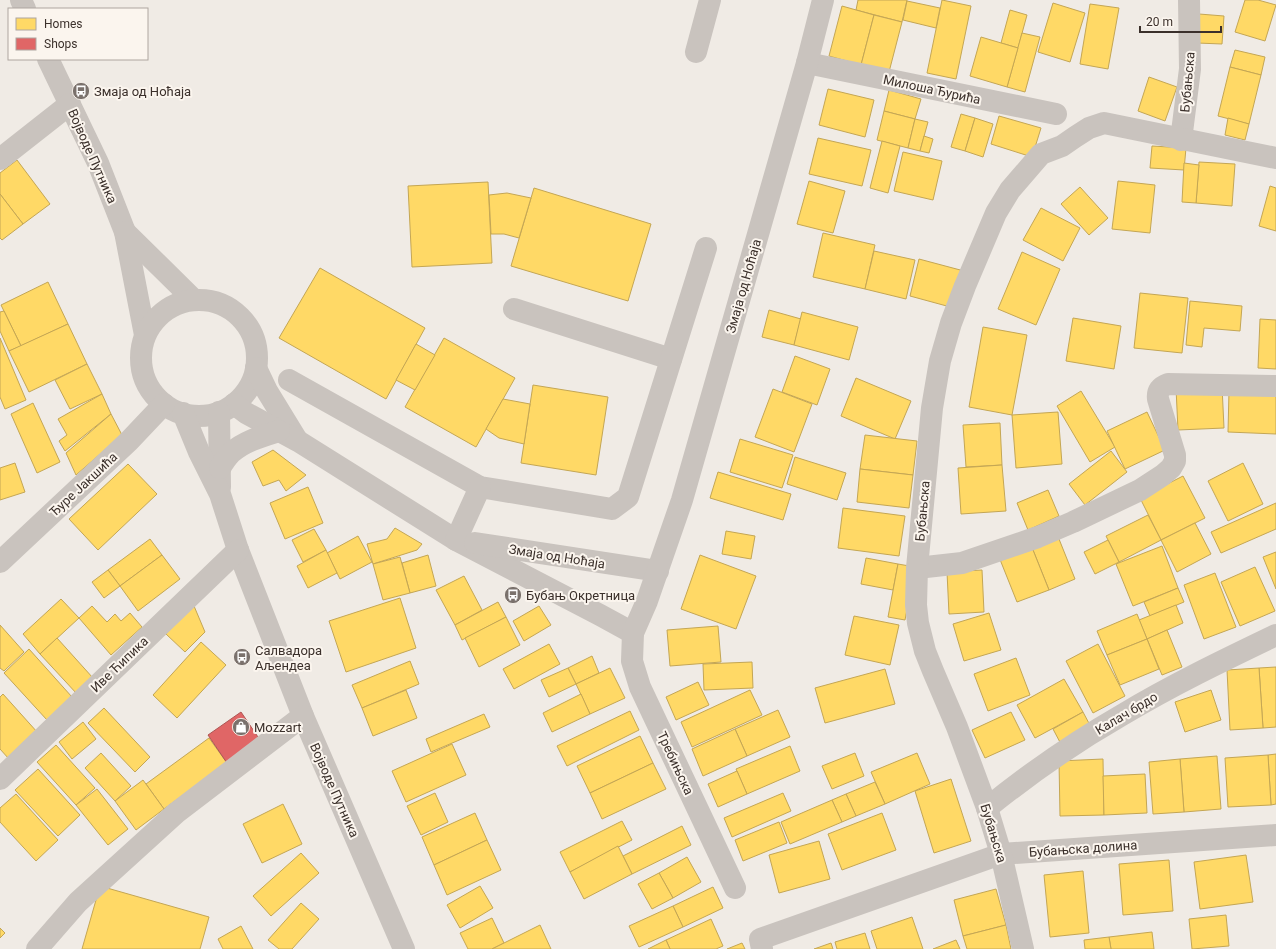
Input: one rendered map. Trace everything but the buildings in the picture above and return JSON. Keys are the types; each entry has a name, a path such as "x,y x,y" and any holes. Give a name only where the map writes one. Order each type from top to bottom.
{"street":[{"path":"696,52 710,0"},
{"name":"Змаја од Ноћаја","path":"226,408 246,413 279,430 456,540 632,633 647,601 682,500 807,64 823,0"},
{"name":"Бубањска","path":"1024,949 1002,854 987,808 957,727 925,650 918,623 916,605 917,568 932,408 940,361 951,323 996,213 1010,190 1040,154 1062,146 1089,128 1104,124 1182,140 1190,69 1189,0"},
{"name":"Војводе Путника","path":"48,60 98,163 125,232 145,335"},
{"name":"Милоша Ђурића","path":"807,64 1056,114"},
{"path":"0,159 70,104"},
{"path":"1182,140 1276,158"},
{"name":"Војводе Путника","path":"125,232 193,299"},
{"path":"289,380 480,487 612,509 628,497 706,248"},
{"name":"Војводе Путника","path":"220,494 220,468 226,408 246,392 256,368 256,350 252,333 242,318 228,307 211,300 193,299 173,305 156,318 145,335 141,354 143,373 151,391 173,409 199,452 220,494 238,550 303,716 404,949"},
{"path":"514,309 672,359"},
{"name":"Змаја од Ноћаја","path":"256,368 298,441"},
{"path":"917,568 962,563 1038,537 1134,493 1163,475 1171,468 1175,461 1175,455 1158,399 1159,389 1163,386 1168,384 1276,386"},
{"path":"173,409 195,416 207,415 226,408"},
{"name":"Ђуре Јакшића","path":"0,562 129,441 173,409"},
{"path":"220,468 232,453 246,443 279,430"},
{"path":"456,540 480,487"},
{"name":"Змаја од Ноћаја","path":"456,540 658,571"},
{"name":"Иве Ћипика","path":"0,779 238,550"},
{"name":"Требињска","path":"632,633 632,661 640,688 736,888"},
{"name":"Калач брдо","path":"987,808 1014,786 1121,715 1206,669 1276,635"},
{"path":"37,949 78,902 176,813 303,716"},
{"name":"Бубањска долина","path":"761,944 1002,854 1276,835"}],"place":[{"name":"Змаја од Ноћаја","path":"81,91"},
{"name":"Бубањ Окретница","path":"513,595"},
{"name":"Салвадора Аљендеа","path":"242,657"},
{"name":"Mozzart","path":"241,727"}]}
